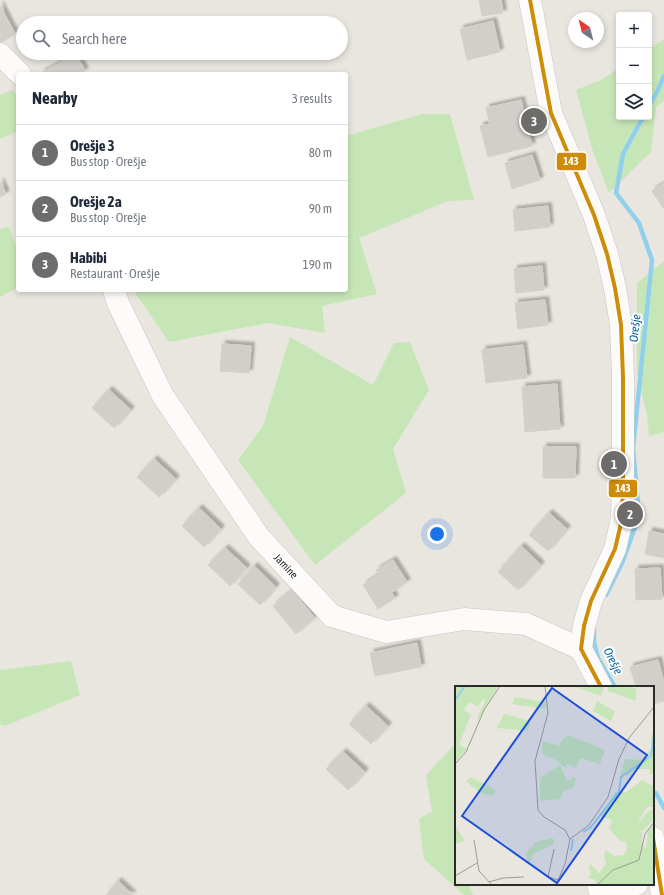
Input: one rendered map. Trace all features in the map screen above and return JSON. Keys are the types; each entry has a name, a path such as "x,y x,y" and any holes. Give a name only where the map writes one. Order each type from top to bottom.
{"street":[{"path":"530,0 550,113 596,221 607,254 615,288 621,326 623,471 622,519 615,549 591,601 584,626 582,649 600,686"},
{"path":"0,54 18,72"},
{"name":"Jamine","path":"115,292 118,303 163,396 259,538 332,616 386,632 464,619 526,624 582,649"},
{"path":"654,847 658,884"},
{"path":"598,885 600,895 634,885"}],"green space":[{"path":"664,39 664,101 656,107 651,152 609,193 593,152 576,90 603,79 616,70 616,120 652,120 652,47"},
{"path":"12,90 16,93 16,132 0,139 0,95"},
{"path":"422,114 450,114 474,200 448,201 359,238 377,294 322,306 325,333 268,323 169,342 134,292 348,292 348,135"},
{"path":"9,226 16,247 16,288 0,297 0,229"},
{"path":"664,261 664,432 649,436 647,415 637,373 637,283"},
{"path":"290,337 373,385 394,343 410,342 429,390 393,449 406,493 315,565 238,460 263,426"},
{"path":"71,661 80,695 5,726 0,724 0,670"},
{"path":"455,744 455,885 469,885 473,895 464,895 424,859 419,819 432,812 426,775"}],"building":[{"path":"479,0 501,0 503,13 482,16"},
{"path":"0,5 15,34 0,43"},
{"path":"493,21 500,52 467,60 460,29"},
{"path":"65,60 79,60 85,71 83,72 43,72"},
{"path":"521,100 532,146 488,157 480,126 490,124 486,108"},
{"path":"532,155 540,180 512,189 505,163"},
{"path":"0,181 6,194 0,197"},
{"path":"664,183 664,209 652,191"},
{"path":"548,206 550,227 515,231 513,210"},
{"path":"542,266 544,290 516,293 514,269"},
{"path":"545,300 548,325 518,329 515,303"},
{"path":"222,344 251,346 249,373 220,371"},
{"path":"523,345 527,378 486,383 482,350"},
{"path":"557,384 560,429 525,432 522,387"},
{"path":"109,390 131,410 114,428 92,408"},
{"path":"543,447 576,447 575,478 543,478"},
{"path":"154,459 176,479 159,497 137,477"},
{"path":"199,508 221,529 204,547 182,526"},
{"path":"549,513 567,529 548,551 529,535"},
{"path":"649,531 664,534 664,558 645,554"},
{"path":"521,546 541,565 518,590 498,572"},
{"path":"225,548 247,568 230,586 208,565"},
{"path":"393,560 407,582 391,593 376,570"},
{"path":"254,566 276,587 260,605 238,584"},
{"path":"660,568 662,599 636,600 635,569"},
{"path":"379,574 395,598 378,609 363,585"},
{"path":"292,590 315,618 296,634 273,606"},
{"path":"417,643 421,667 375,676 370,653"},
{"path":"658,660 664,683 664,701 654,704 654,686 636,686 630,667"},
{"path":"366,706 388,726 371,744 349,724"},
{"path":"343,752 365,772 348,790 326,769"},
{"path":"118,881 133,895 106,895"}],"waterway":[{"name":"Orešje","path":"652,101 664,76"},
{"name":"Orešje","path":"606,595 622,563 637,522 638,505 633,448 652,260 639,223 616,193 623,154 641,120"},
{"name":"Orešje","path":"594,630 594,642 598,658 614,686"},
{"name":"Orešje","path":"656,793 664,808"}],"transit line":[{"name":"143","path":"530,0 551,113 594,215 607,254 615,288 621,325 623,378 622,519 615,549 591,601 584,626 581,649"},
{"name":"143","path":"581,649 600,686"},
{"name":"143","path":"654,844 662,895"}],"place":[{"name":"Habibi","path":"534,121"},
{"name":"Orešje 3","path":"614,464"},
{"name":"Orešje 2a","path":"630,514"}]}
